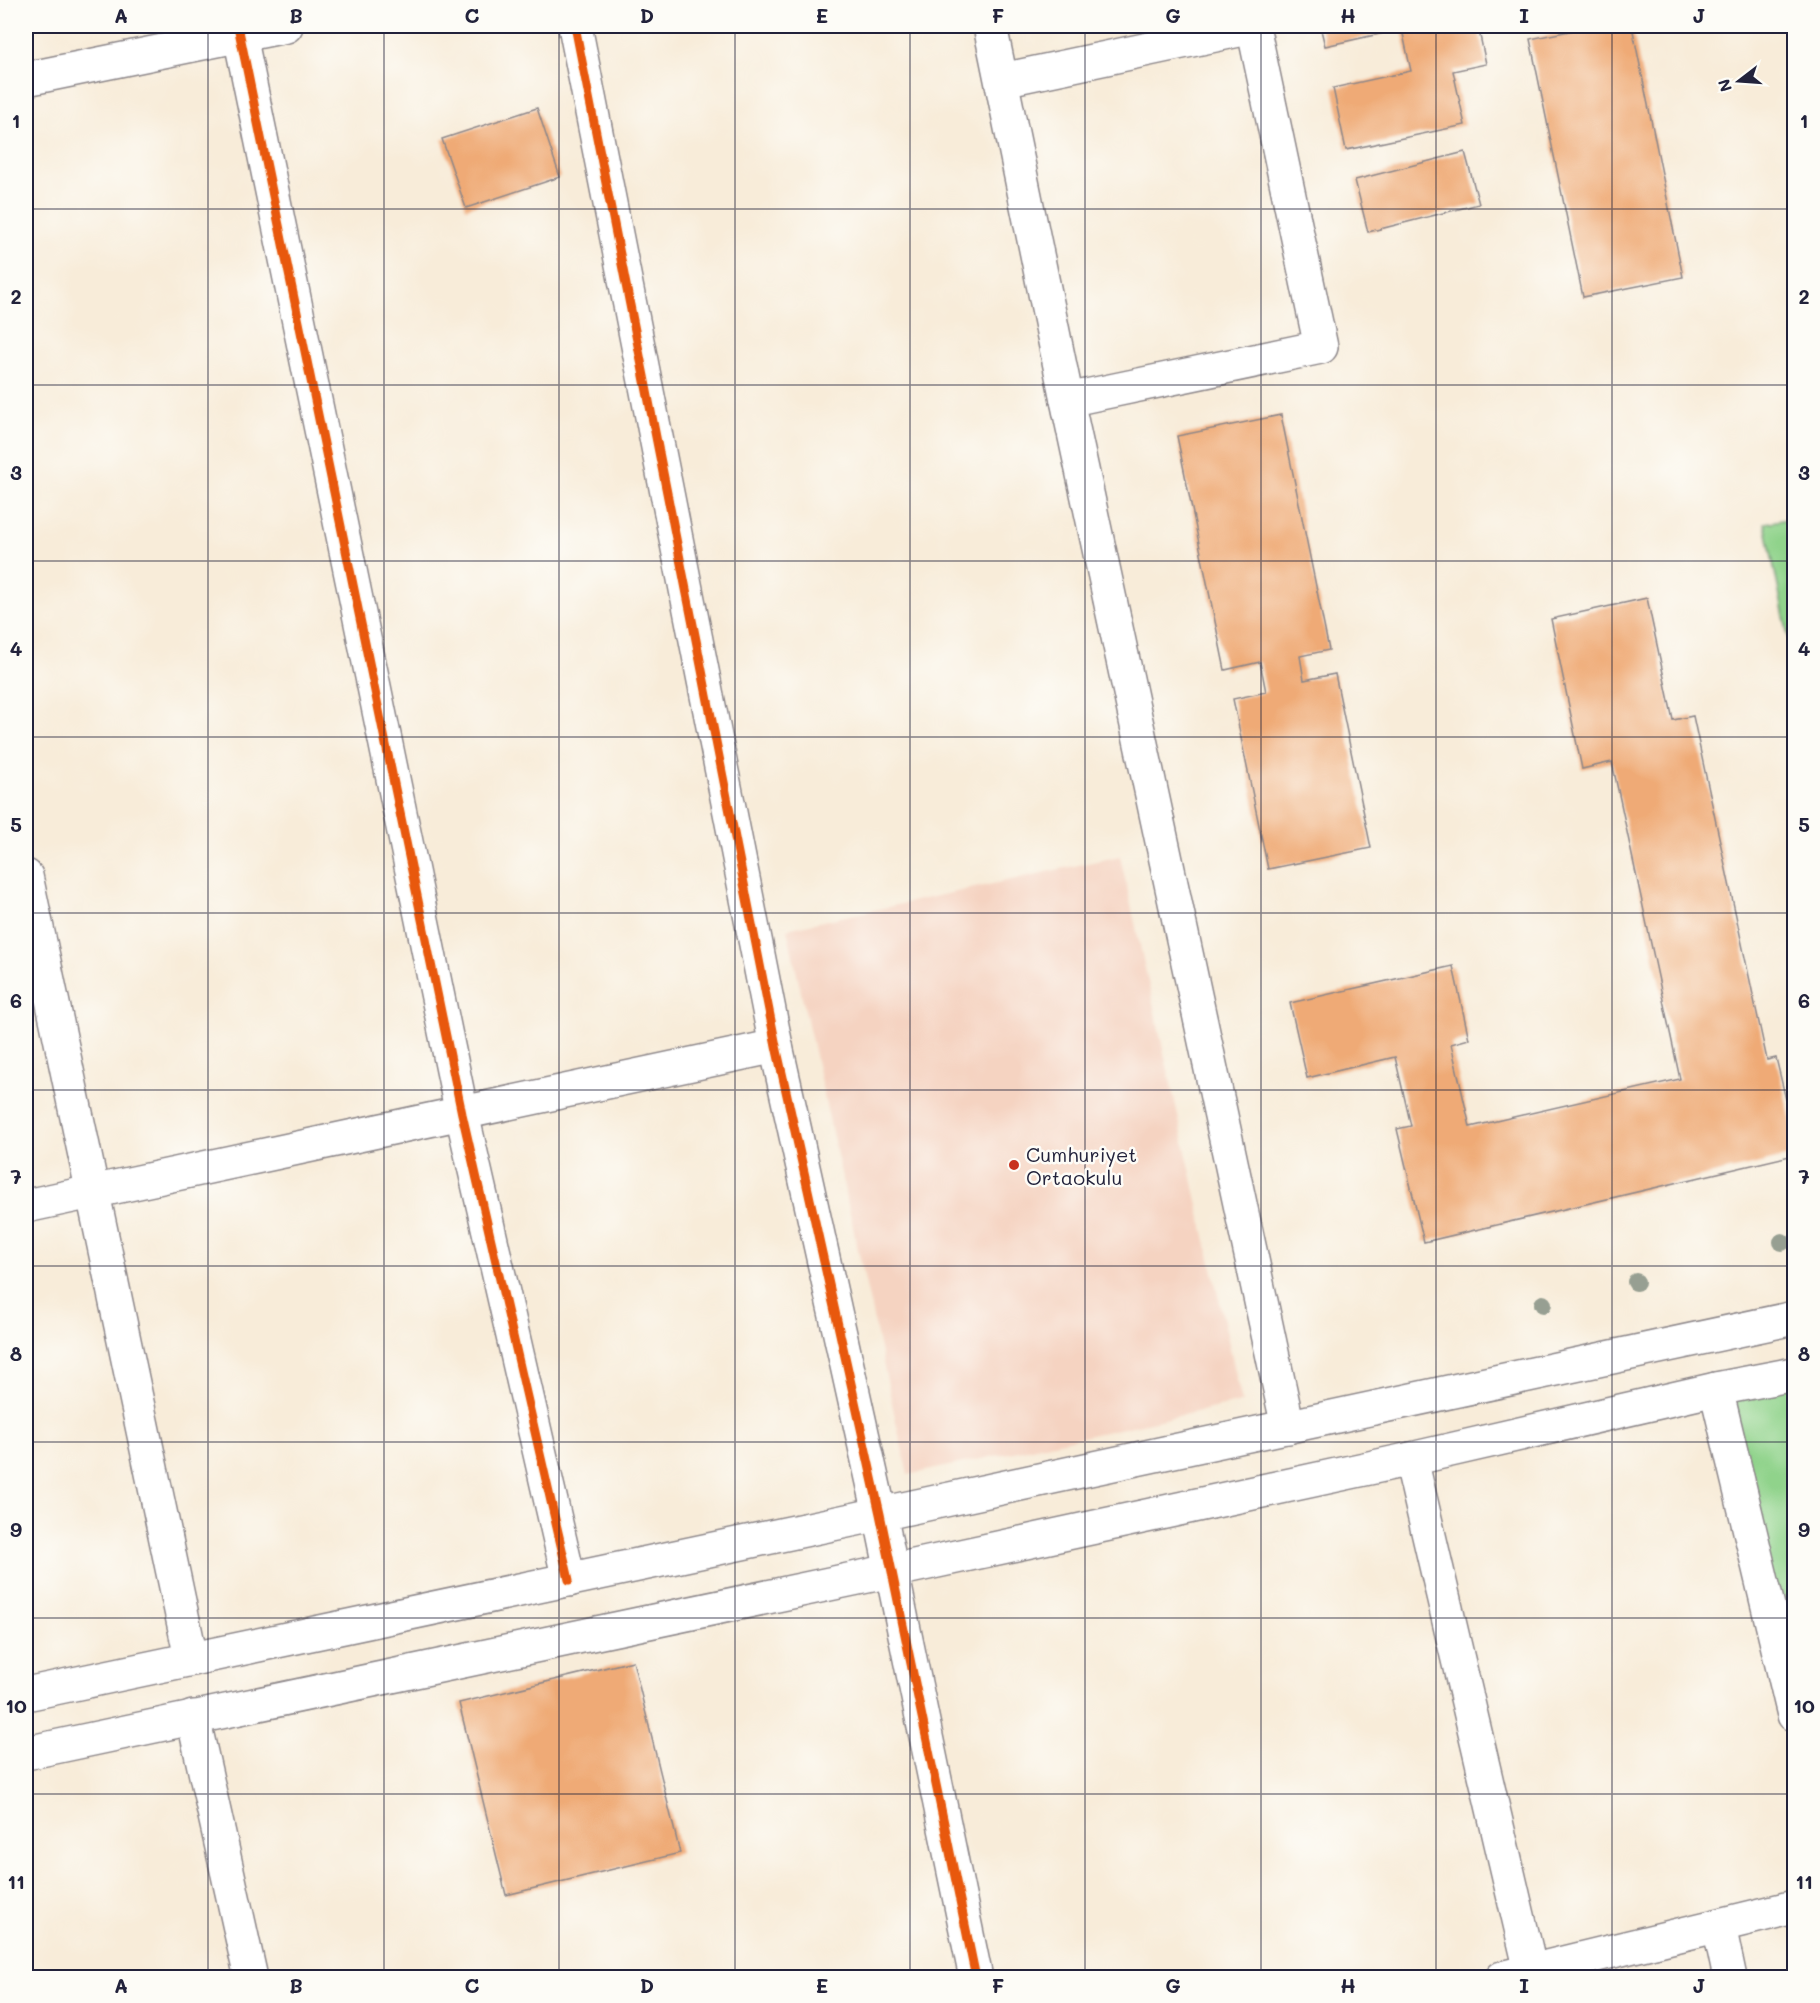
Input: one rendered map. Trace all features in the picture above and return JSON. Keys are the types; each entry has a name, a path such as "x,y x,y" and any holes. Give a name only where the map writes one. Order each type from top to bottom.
{"street":[{"path":"26,79 239,30 286,26"},
{"path":"575,26 776,1046 880,1514 976,1977"},
{"path":"990,26 1067,399 1288,1426"},
{"path":"1002,81 1253,26 1321,347 1067,399"},
{"path":"239,30 462,1114 569,1580"},
{"path":"26,876 191,1658"},
{"path":"26,1206 776,1046"},
{"path":"26,1694 1794,1318"},
{"path":"26,1753 891,1571 1410,1459 1716,1389 1794,1374"},
{"path":"1716,1389 1794,1715"},
{"path":"1410,1459 1516,1974 1794,1907"},
{"path":"194,1718 251,1977"},
{"path":"1719,1926 1730,1977"}],"shaded area":[{"name":"Cumhuriyet Ortaokulu","path":"1120,856 1242,1402 908,1475 787,929"}],"green space":[{"path":"1794,518 1794,665 1765,523"},
{"path":"1794,1374 1794,1715 1716,1389"}],"building":[{"path":"1320,26 1478,26 1486,64 1453,71 1465,125 1346,150 1333,88 1411,71 1402,29 1325,46"},
{"path":"1594,26 1632,26 1683,277 1583,297 1530,39"},
{"path":"537,108 560,177 466,208 442,139"},
{"path":"1465,152 1479,204 1368,232 1355,180"},
{"path":"1281,415 1329,650 1300,656 1304,680 1335,674 1371,848 1268,869 1233,699 1266,692 1260,662 1225,670 1177,436"},
{"path":"1647,598 1673,720 1693,716 1767,1060 1776,1058 1794,1133 1794,1155 1424,1242 1397,1129 1411,1126 1395,1057 1307,1078 1290,1003 1453,966 1469,1039 1451,1044 1470,1127 1680,1079 1612,762 1582,769 1551,619"},
{"path":"633,1661 680,1853 506,1895 459,1703"}],"cycle path":[{"path":"238,26 462,1114 569,1580"},
{"path":"575,26 776,1046 880,1514 976,1978"}],"place":[{"name":"Cumhuriyet Ortaokulu","path":"1014,1165"}]}
